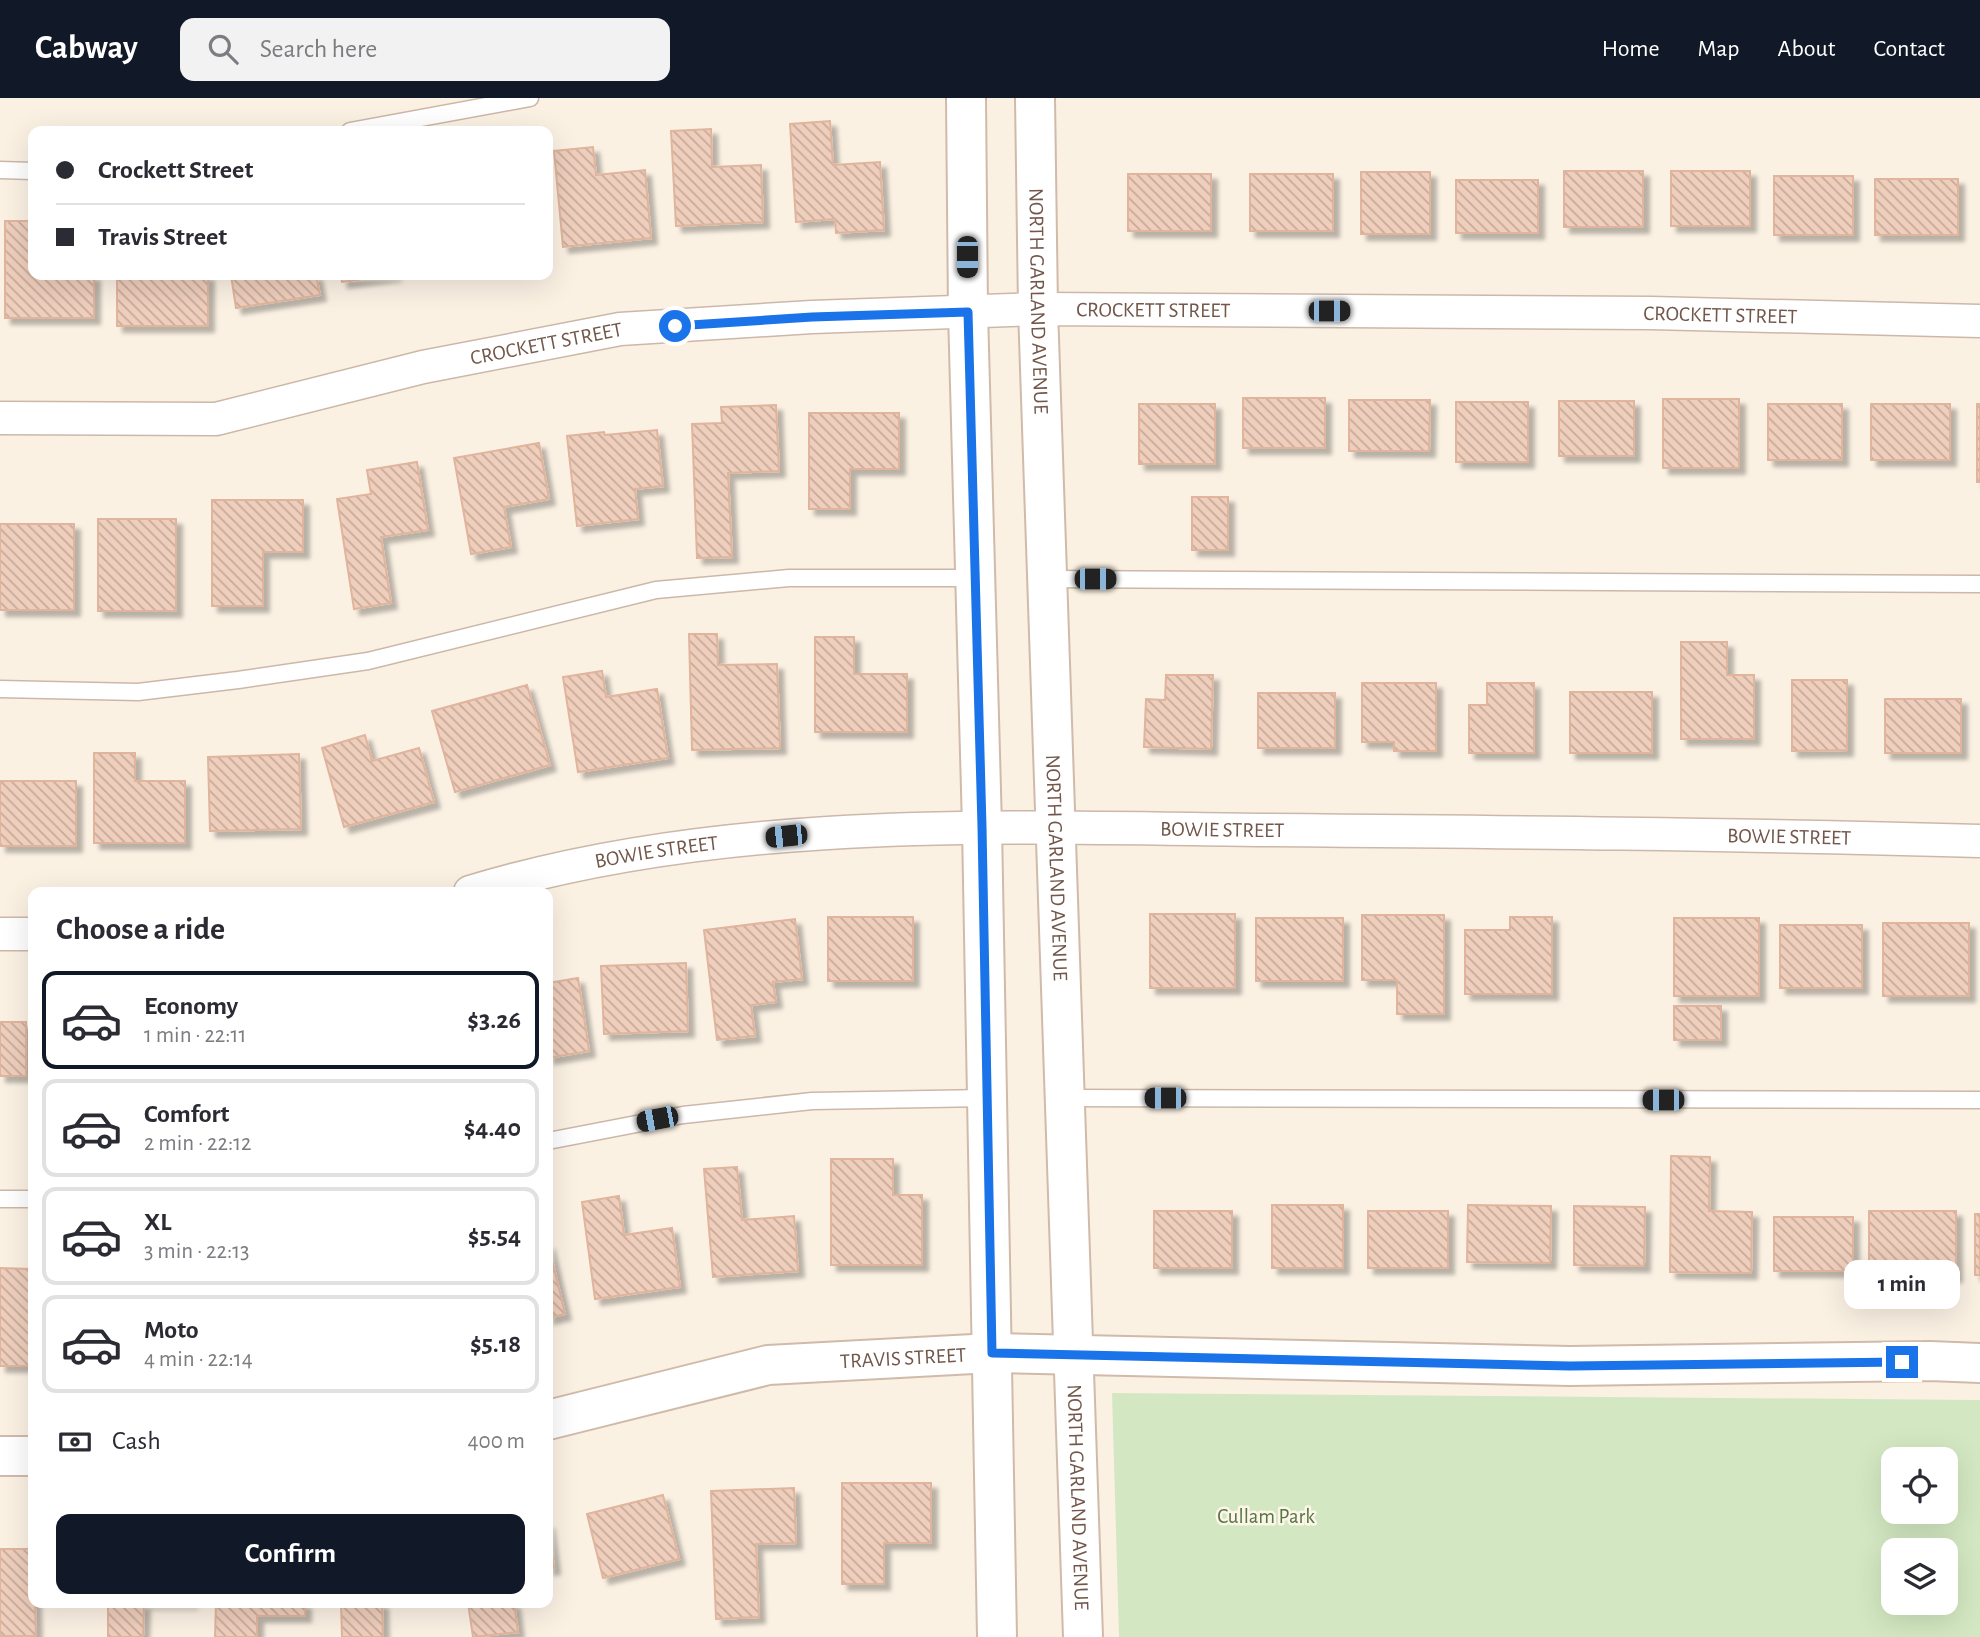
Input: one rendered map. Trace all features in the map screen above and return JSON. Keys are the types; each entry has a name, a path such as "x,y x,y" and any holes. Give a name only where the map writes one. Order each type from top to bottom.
{"main road":[{"path":"966,98 968,312 982,827 997,1637"},
{"name":"NORTH GARLAND AVENUE","path":"1035,98 1038,309 1083,1637"},
{"name":"TRAVIS STREET","path":"553,1419 768,1365 992,1353 1570,1366 1930,1361 1980,1363"},
{"path":"0,1456 28,1456"}],"street":[{"name":"CROCKETT STREET","path":"0,418 216,419 423,367 620,329 812,317 1038,309 1651,313 1980,321"},
{"name":"BOWIE STREET","path":"490,887 605,859 700,845 786,836 982,827 1816,836 1980,841"},
{"path":"0,934 28,934"}],"lane":[{"path":"377,126 530,98"},
{"path":"0,170 28,171"},
{"path":"0,689 138,692 368,661 656,590 789,578 975,578"},
{"path":"1047,579 1980,584"},
{"path":"553,1140 683,1115 812,1101 987,1098"},
{"path":"1064,1098 1980,1100"},
{"path":"0,1199 28,1199"}],"green space":[{"name":"Cullam Park","path":"1112,1393 1980,1400 1980,1637 1119,1637"}],"building":[{"path":"830,121 833,165 880,162 884,230 836,233 835,219 796,222 790,124"},
{"path":"711,129 712,167 761,165 763,222 676,226 671,131"},
{"path":"593,147 596,175 645,170 651,238 563,247 554,151"},
{"path":"1564,171 1643,171 1643,227 1564,227"},
{"path":"1671,171 1750,171 1750,226 1671,226"},
{"path":"1361,172 1430,172 1430,234 1361,234"},
{"path":"1128,174 1211,174 1211,231 1128,231"},
{"path":"1250,174 1333,174 1333,231 1250,231"},
{"path":"1774,176 1853,176 1853,235 1774,235"},
{"path":"1875,179 1958,179 1958,235 1875,235"},
{"path":"1456,180 1538,180 1538,233 1456,233"},
{"path":"5,221 28,221 28,280 94,280 94,318 5,318"},
{"path":"117,280 208,280 208,326 117,326"},
{"path":"232,280 317,280 320,295 236,308"},
{"path":"1243,398 1325,398 1325,448 1243,448"},
{"path":"1663,399 1739,399 1739,468 1663,468"},
{"path":"1349,400 1430,400 1429,451 1349,451"},
{"path":"1559,401 1634,401 1634,456 1559,456"},
{"path":"1456,402 1528,402 1528,462 1456,462"},
{"path":"1139,404 1215,404 1215,464 1139,464"},
{"path":"1768,404 1842,404 1842,460 1768,460"},
{"path":"1871,404 1950,404 1950,460 1871,460"},
{"path":"1977,404 1980,404 1980,482 1977,482"},
{"path":"776,405 779,471 728,473 732,557 697,558 692,424 722,423 721,407"},
{"path":"809,413 899,413 899,469 850,469 850,509 809,509"},
{"path":"657,430 663,486 635,489 638,519 577,526 567,436"},
{"path":"539,443 549,499 504,507 511,547 471,554 454,458"},
{"path":"417,462 428,530 381,537 391,603 354,609 337,499 371,494 367,470"},
{"path":"1192,497 1228,497 1228,550 1192,550"},
{"path":"212,500 303,500 303,552 263,552 263,606 212,606"},
{"path":"98,519 176,519 176,611 98,611"},
{"path":"0,524 74,524 74,610 0,610"},
{"path":"689,634 717,634 718,665 777,664 780,748 692,750"},
{"path":"815,637 854,637 854,674 907,674 907,732 815,732"},
{"path":"1681,642 1727,642 1727,675 1754,675 1754,739 1681,739"},
{"path":"602,671 606,697 657,689 668,758 578,772 563,677"},
{"path":"1166,675 1213,675 1211,749 1144,747 1146,699 1165,700"},
{"path":"1792,680 1847,680 1847,750 1792,751"},
{"path":"1362,683 1436,683 1436,751 1394,751 1394,742 1362,742"},
{"path":"1487,683 1534,683 1534,753 1469,753 1469,705 1487,705"},
{"path":"527,685 550,765 455,792 432,711"},
{"path":"1570,692 1652,692 1652,753 1570,753"},
{"path":"1258,693 1335,693 1335,748 1258,748"},
{"path":"1885,699 1961,699 1961,753 1885,753"},
{"path":"365,735 372,761 419,748 434,802 344,827 322,748"},
{"path":"94,753 135,753 135,781 185,781 185,843 94,843"},
{"path":"299,754 301,829 210,831 208,757"},
{"path":"0,781 76,781 76,846 0,846"},
{"path":"1150,914 1235,914 1235,988 1150,988"},
{"path":"1362,915 1444,915 1444,1014 1397,1014 1397,980 1362,980"},
{"path":"828,917 913,917 913,981 828,981"},
{"path":"1510,917 1552,917 1552,994 1465,994 1465,930 1510,930"},
{"path":"1256,918 1343,918 1343,981 1256,981"},
{"path":"1674,918 1759,918 1759,996 1674,996"},
{"path":"795,919 802,979 773,982 776,1002 751,1005 755,1036 717,1040 704,930"},
{"path":"1883,923 1969,923 1969,996 1883,996"},
{"path":"1780,925 1862,925 1862,988 1780,988"},
{"path":"686,963 688,1031 604,1034 601,966"},
{"path":"578,978 589,1051 553,1057 553,982"},
{"path":"1674,1006 1721,1006 1721,1040 1674,1040"},
{"path":"0,1022 26,1022 26,1076 0,1076"},
{"path":"1671,1156 1710,1157 1709,1211 1752,1212 1751,1273 1670,1272"},
{"path":"831,1159 893,1159 893,1195 922,1195 922,1265 831,1265"},
{"path":"737,1167 742,1220 794,1216 798,1271 713,1277 704,1169"},
{"path":"619,1196 624,1235 672,1228 680,1287 595,1299 582,1202"},
{"path":"1272,1205 1343,1205 1343,1268 1272,1268"},
{"path":"1468,1205 1551,1206 1550,1263 1467,1262"},
{"path":"1574,1206 1645,1207 1644,1266 1574,1265"},
{"path":"1154,1211 1232,1211 1232,1268 1154,1268"},
{"path":"1368,1211 1448,1211 1448,1268 1368,1268"},
{"path":"1869,1211 1956,1211 1956,1276 1869,1276"},
{"path":"1975,1214 1980,1214 1980,1275 1975,1275"},
{"path":"1774,1217 1853,1217 1853,1271 1774,1271"},
{"path":"553,1264 565,1314 553,1317"},
{"path":"0,1268 28,1269 28,1366 0,1366"},
{"path":"842,1483 931,1483 931,1543 884,1543 884,1584 842,1584"},
{"path":"794,1488 796,1543 756,1544 759,1617 716,1619 711,1491"},
{"path":"663,1495 679,1559 603,1578 587,1514"},
{"path":"0,1549 28,1549 28,1608 35,1608 36,1636 0,1636"},
{"path":"108,1608 144,1608 143,1637 108,1637"},
{"path":"216,1608 305,1608 305,1616 257,1616 257,1637 215,1637"},
{"path":"341,1608 382,1608 383,1637 342,1637"},
{"path":"469,1608 515,1608 518,1632 473,1637"}],"route":[{"path":"675,326 812,317 968,312 982,827 992,1353 1570,1366 1902,1362"}]}
